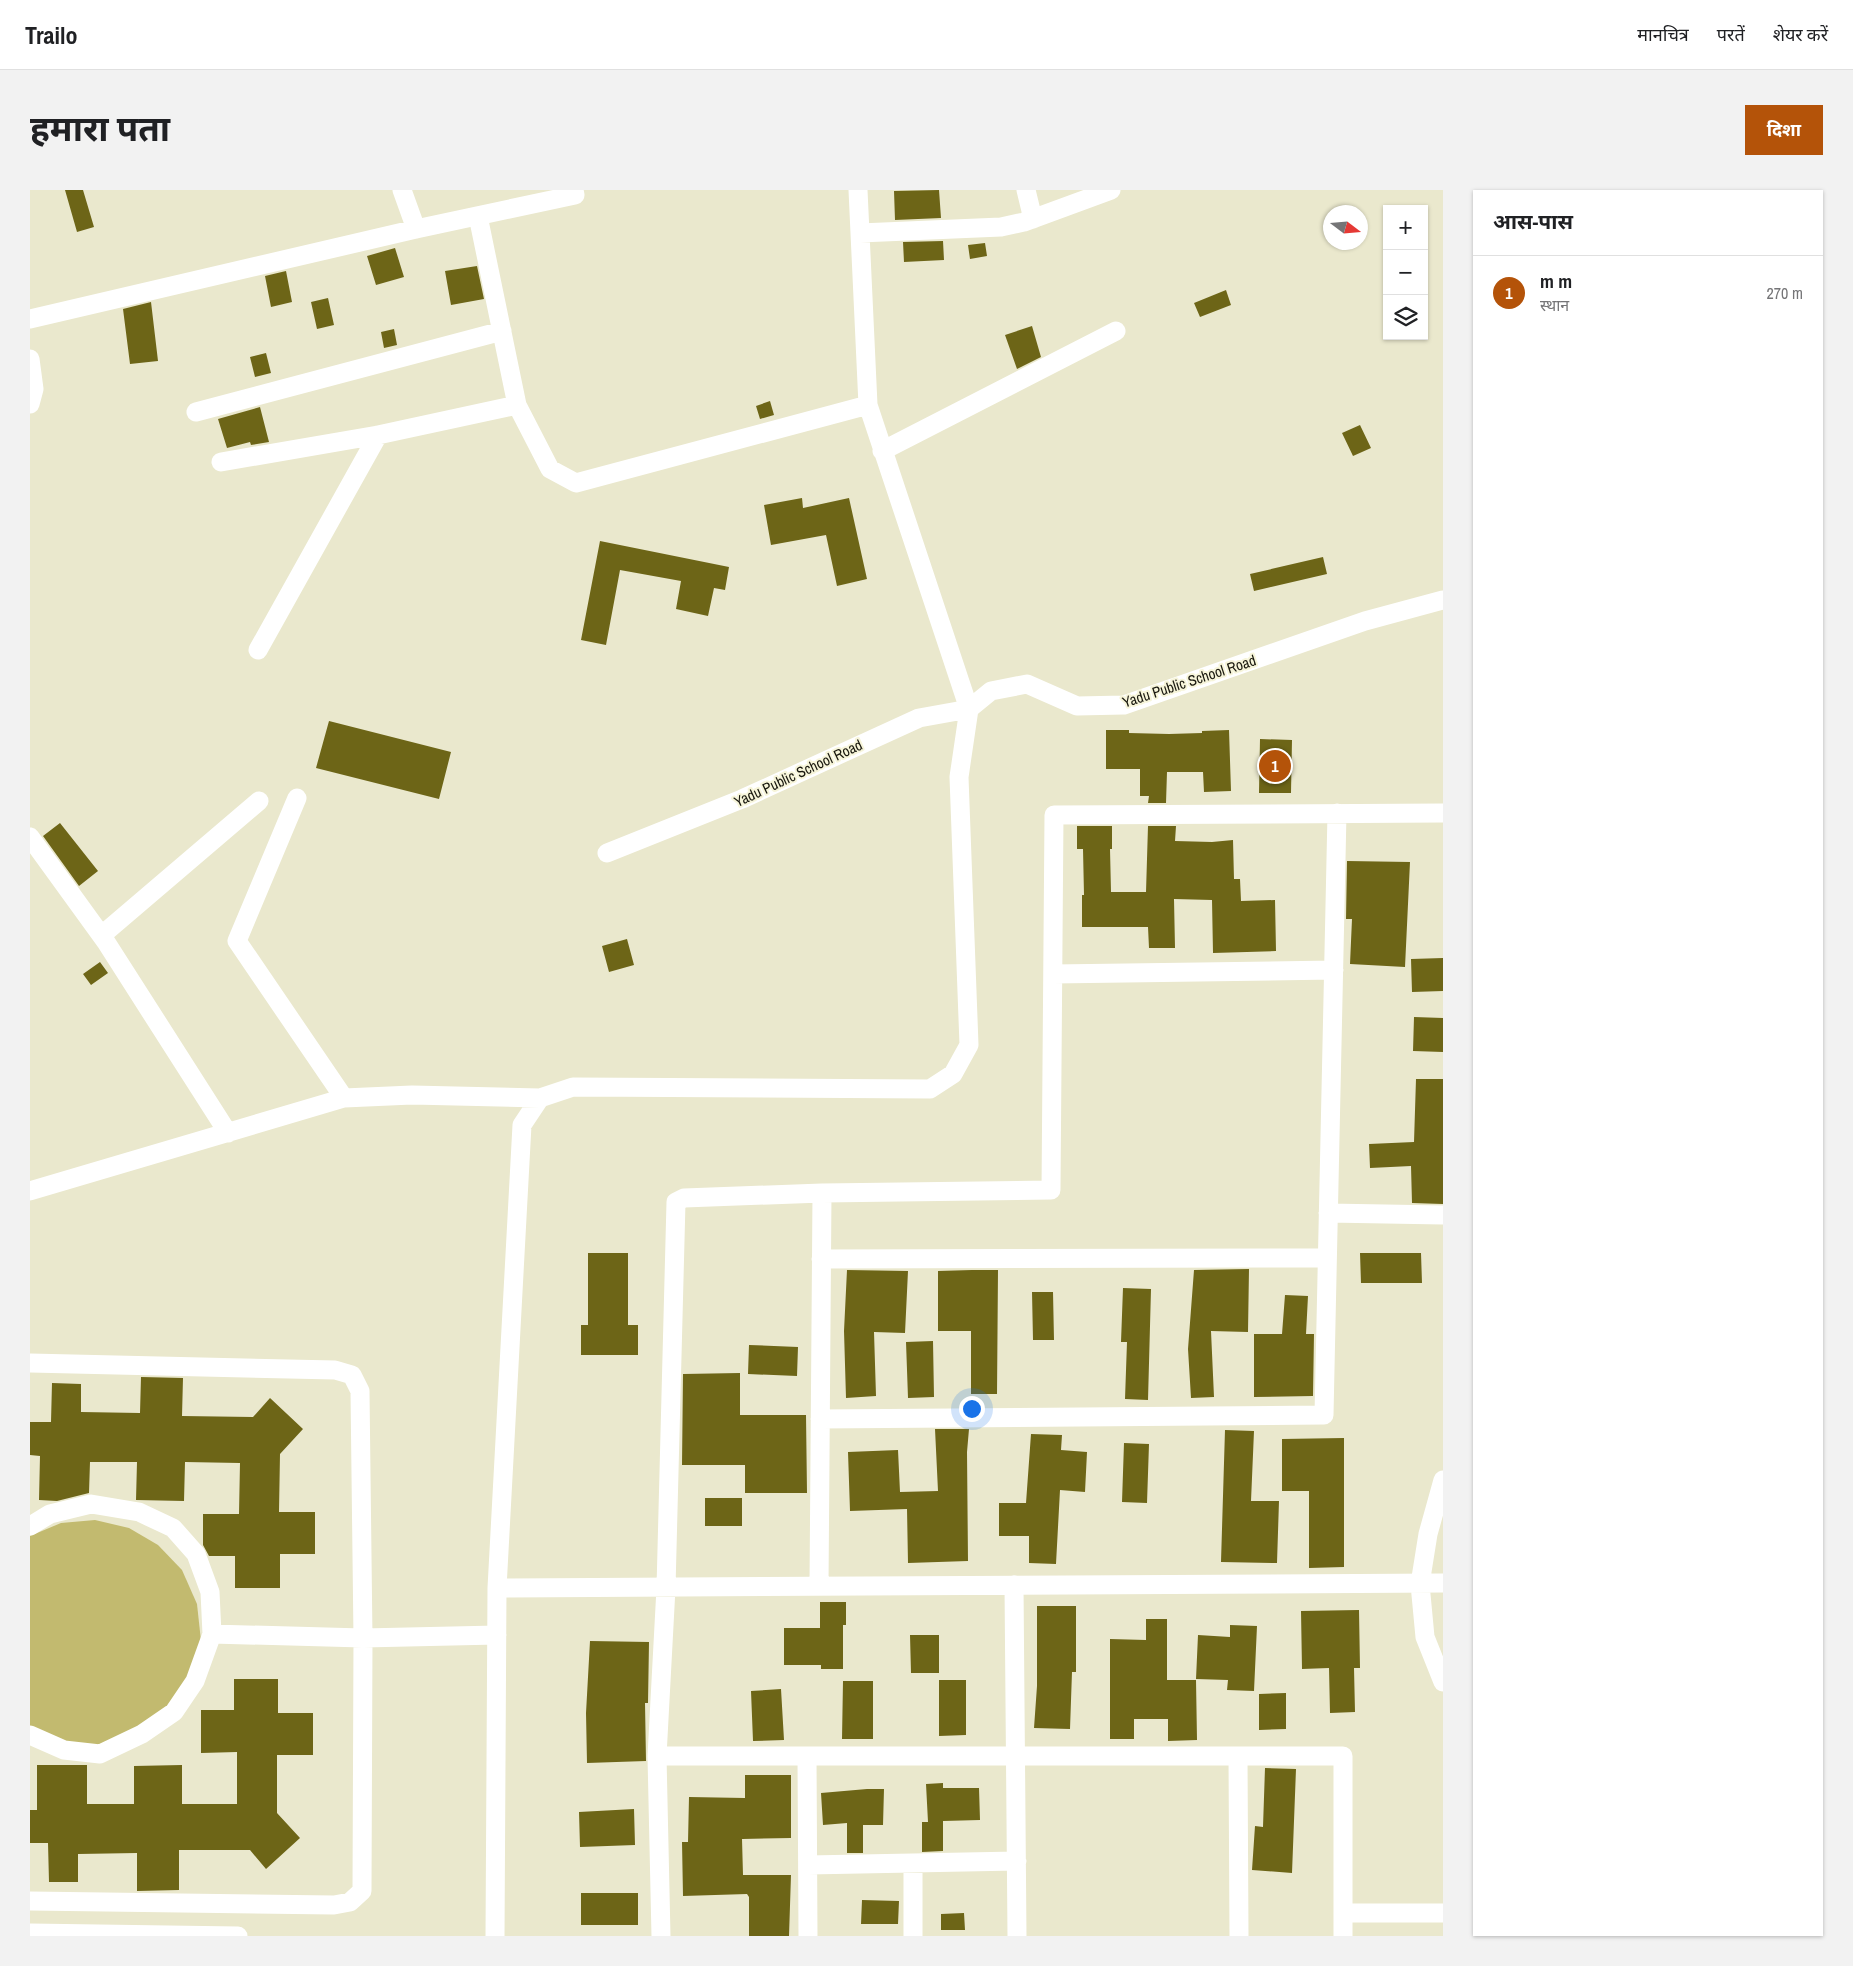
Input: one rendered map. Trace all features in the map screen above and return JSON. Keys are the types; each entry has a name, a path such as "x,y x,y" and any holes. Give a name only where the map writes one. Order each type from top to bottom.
{"street":[{"path":"402,190 416,229"},
{"path":"30,319 416,229 575,195 574,190"},
{"path":"30,1191 344,1098 412,1095 540,1098 573,1087 930,1089 953,1074 970,1045 959,777 969,709 868,405 858,190"},
{"path":"1026,190 1033,219"},
{"path":"860,233 1001,227 1033,219 1111,190"},
{"path":"478,216 517,405 550,469 576,483 868,405"},
{"path":"196,412 502,331"},
{"path":"882,451 1116,331"},
{"path":"30,359 34,389 30,404"},
{"path":"220,462 378,436 517,405"},
{"path":"258,650 378,436"},
{"name":"Yadu Public School Road","path":"608,853 742,799 919,718 969,709 991,691 1026,684 1077,706 1124,705 1365,621 1443,600"},
{"path":"297,798 237,941 344,1098"},
{"path":"102,935 259,801"},
{"path":"820,1420 1324,1415 1337,813"},
{"path":"661,1936 657,1756 666,1588 675,1206 679,1200 684,1198 822,1192 1051,1190 1054,815 1443,813"},
{"path":"30,837 102,935 228,1132"},
{"path":"1053,974 1334,970"},
{"path":"495,1936 497,1588 522,1125 540,1098"},
{"path":"819,1586 822,1192"},
{"path":"1328,1213 1443,1214"},
{"path":"821,1259 1327,1258"},
{"path":"30,1363 334,1370 352,1375 360,1391 363,1638 362,1891 350,1902 334,1905 30,1901"},
{"path":"1443,1480 1428,1534 1420,1584 1425,1637 1443,1682"},
{"path":"30,1526 50,1514 91,1504 139,1512 173,1528 196,1554 210,1592 212,1634 195,1681 174,1712 142,1734 100,1754 64,1750 30,1734"},
{"path":"497,1588 1443,1584"},
{"path":"1014,1585 1017,1936"},
{"path":"212,1634 363,1638 497,1635"},
{"path":"657,1756 1343,1756 1343,1936"},
{"path":"807,1756 808,1936"},
{"path":"1238,1756 1239,1936"},
{"path":"808,1865 1017,1861"},
{"path":"912,1863 912,1936"},
{"path":"1343,1913 1443,1913"},
{"path":"30,1933 238,1936"}],"shaded area":[{"path":"95,1520 129,1528 158,1545 182,1570 197,1604 201,1641 192,1677 173,1709 110,1746 73,1748 30,1732 30,1536 61,1523"}],"building":[{"path":"65,190 83,190 94,227 77,232"},
{"path":"939,190 941,218 895,220 894,191"},
{"path":"943,241 944,260 904,262 903,242"},
{"path":"985,243 987,256 970,259 968,245"},
{"path":"395,248 404,277 376,285 367,256"},
{"path":"477,266 484,299 451,305 445,271"},
{"path":"286,271 292,302 271,307 265,276"},
{"path":"1226,290 1231,305 1200,317 1194,303"},
{"path":"328,298 334,325 317,329 311,302"},
{"path":"151,302 158,361 130,364 123,309"},
{"path":"1032,326 1041,357 1017,369 1005,335"},
{"path":"394,329 397,345 384,348 381,332"},
{"path":"266,353 271,373 255,377 250,357"},
{"path":"770,401 774,415 760,419 756,406"},
{"path":"260,407 269,442 251,445 250,442 227,448 218,419"},
{"path":"1360,425 1371,448 1353,456 1342,433"},
{"path":"802,498 803,508 849,498 867,579 837,586 826,535 771,545 764,505"},
{"path":"600,541 729,567 725,590 714,588 708,616 676,609 681,581 620,570 606,645 581,640"},
{"path":"1323,557 1327,574 1254,591 1250,574"},
{"path":"329,721 451,752 439,799 316,768"},
{"path":"1106,730 1129,730 1129,733 1169,734 1229,730 1231,791 1204,792 1203,772 1167,772 1166,803 1148,803 1149,796 1140,796 1140,769 1106,769"},
{"path":"1260,739 1292,740 1291,793 1259,793"},
{"path":"60,823 98,871 79,886 43,836"},
{"path":"1077,826 1112,826 1112,849 1110,849 1111,892 1146,892 1148,826 1176,826 1175,841 1212,842 1233,840 1234,879 1240,879 1241,901 1275,900 1276,951 1213,953 1212,900 1174,899 1175,948 1149,948 1148,927 1082,927 1082,895 1084,895 1083,849 1077,849"},
{"path":"1347,861 1410,862 1405,967 1350,964 1352,919 1346,919"},
{"path":"627,939 634,965 609,972 602,946"},
{"path":"1443,958 1443,991 1412,992 1411,959"},
{"path":"100,962 108,973 91,985 83,974"},
{"path":"1414,1017 1443,1018 1443,1052 1413,1051"},
{"path":"1416,1079 1443,1079 1443,1204 1412,1203 1411,1166 1370,1168 1369,1144 1414,1142"},
{"path":"588,1253 628,1253 628,1325 638,1325 638,1355 581,1355 581,1325 588,1325"},
{"path":"1360,1253 1421,1253 1422,1283 1361,1283"},
{"path":"1249,1269 1248,1332 1211,1331 1214,1397 1191,1398 1188,1349 1194,1270"},
{"path":"847,1270 908,1271 905,1333 874,1332 876,1396 846,1398 844,1331"},
{"path":"998,1270 997,1394 971,1394 971,1331 938,1331 938,1271"},
{"path":"1123,1288 1151,1289 1148,1400 1125,1399 1127,1342 1121,1342"},
{"path":"1032,1292 1053,1292 1054,1340 1033,1340"},
{"path":"1285,1295 1308,1296 1306,1334 1314,1334 1313,1396 1254,1397 1254,1334 1282,1334"},
{"path":"933,1341 934,1397 908,1398 906,1342"},
{"path":"749,1345 798,1347 797,1376 748,1374"},
{"path":"740,1373 740,1415 806,1415 807,1493 745,1493 745,1465 682,1465 683,1374"},
{"path":"141,1377 183,1378 182,1416 253,1417 270,1398 303,1429 280,1454 279,1512 315,1512 315,1554 280,1554 280,1588 235,1588 235,1556 209,1556 203,1545 203,1514 239,1514 240,1463 185,1462 184,1501 136,1500 137,1462 90,1462 89,1493 57,1501 39,1500 40,1456 30,1455 30,1422 51,1422 52,1383 81,1384 81,1412 140,1413"},
{"path":"935,1429 969,1429 967,1452 968,1561 908,1563 907,1509 850,1511 848,1452 898,1450 900,1492 938,1491"},
{"path":"1225,1430 1254,1431 1251,1501 1279,1501 1277,1563 1221,1562"},
{"path":"1031,1434 1062,1435 1061,1450 1087,1452 1085,1492 1060,1490 1056,1564 1029,1563 1029,1536 999,1536 999,1503 1026,1503"},
{"path":"1344,1438 1344,1567 1309,1568 1309,1491 1282,1491 1282,1439"},
{"path":"1124,1443 1149,1444 1147,1503 1122,1502"},
{"path":"705,1498 742,1498 742,1526 705,1526"},
{"path":"820,1602 846,1602 846,1625 843,1625 843,1669 821,1669 821,1665 784,1665 784,1628 820,1628"},
{"path":"1037,1606 1076,1606 1076,1672 1072,1672 1070,1729 1034,1728 1037,1686"},
{"path":"1359,1610 1360,1668 1354,1668 1355,1712 1330,1713 1329,1668 1302,1669 1301,1611"},
{"path":"1146,1619 1167,1619 1167,1680 1196,1680 1197,1740 1168,1741 1168,1719 1134,1719 1134,1739 1110,1739 1110,1639 1146,1640"},
{"path":"1230,1625 1257,1626 1254,1691 1227,1690 1228,1680 1196,1679 1198,1635 1230,1637"},
{"path":"910,1635 939,1635 939,1673 911,1673"},
{"path":"590,1641 649,1642 648,1703 645,1703 646,1761 587,1763 586,1713"},
{"path":"234,1679 278,1679 278,1713 313,1713 313,1755 277,1755 277,1813 300,1838 266,1869 250,1850 179,1850 179,1890 137,1891 137,1853 78,1854 78,1882 49,1882 48,1843 30,1843 30,1810 37,1810 37,1765 87,1765 87,1804 134,1804 134,1766 182,1765 182,1804 237,1804 237,1752 201,1753 201,1710 234,1710"},
{"path":"939,1680 966,1680 966,1735 939,1736"},
{"path":"843,1681 873,1681 873,1739 842,1739"},
{"path":"781,1689 784,1740 753,1741 751,1691"},
{"path":"1286,1693 1286,1729 1259,1730 1259,1694"},
{"path":"1265,1768 1296,1769 1292,1873 1252,1870 1255,1826 1263,1827"},
{"path":"745,1775 791,1775 791,1838 742,1839 743,1875 791,1875 789,1936 749,1936 749,1897 747,1894 683,1896 682,1842 688,1842 689,1797 745,1798"},
{"path":"943,1783 943,1788 979,1788 980,1820 943,1821 943,1851 922,1852 922,1822 928,1822 926,1784"},
{"path":"884,1789 883,1825 863,1825 863,1853 847,1853 847,1823 823,1825 821,1793"},
{"path":"634,1809 635,1845 580,1847 579,1812"},
{"path":"581,1893 638,1893 638,1925 581,1925"},
{"path":"862,1900 899,1901 898,1924 861,1924"},
{"path":"964,1913 965,1930 941,1930 941,1914"}],"place":[{"name":"m m","path":"1275,766"}]}
